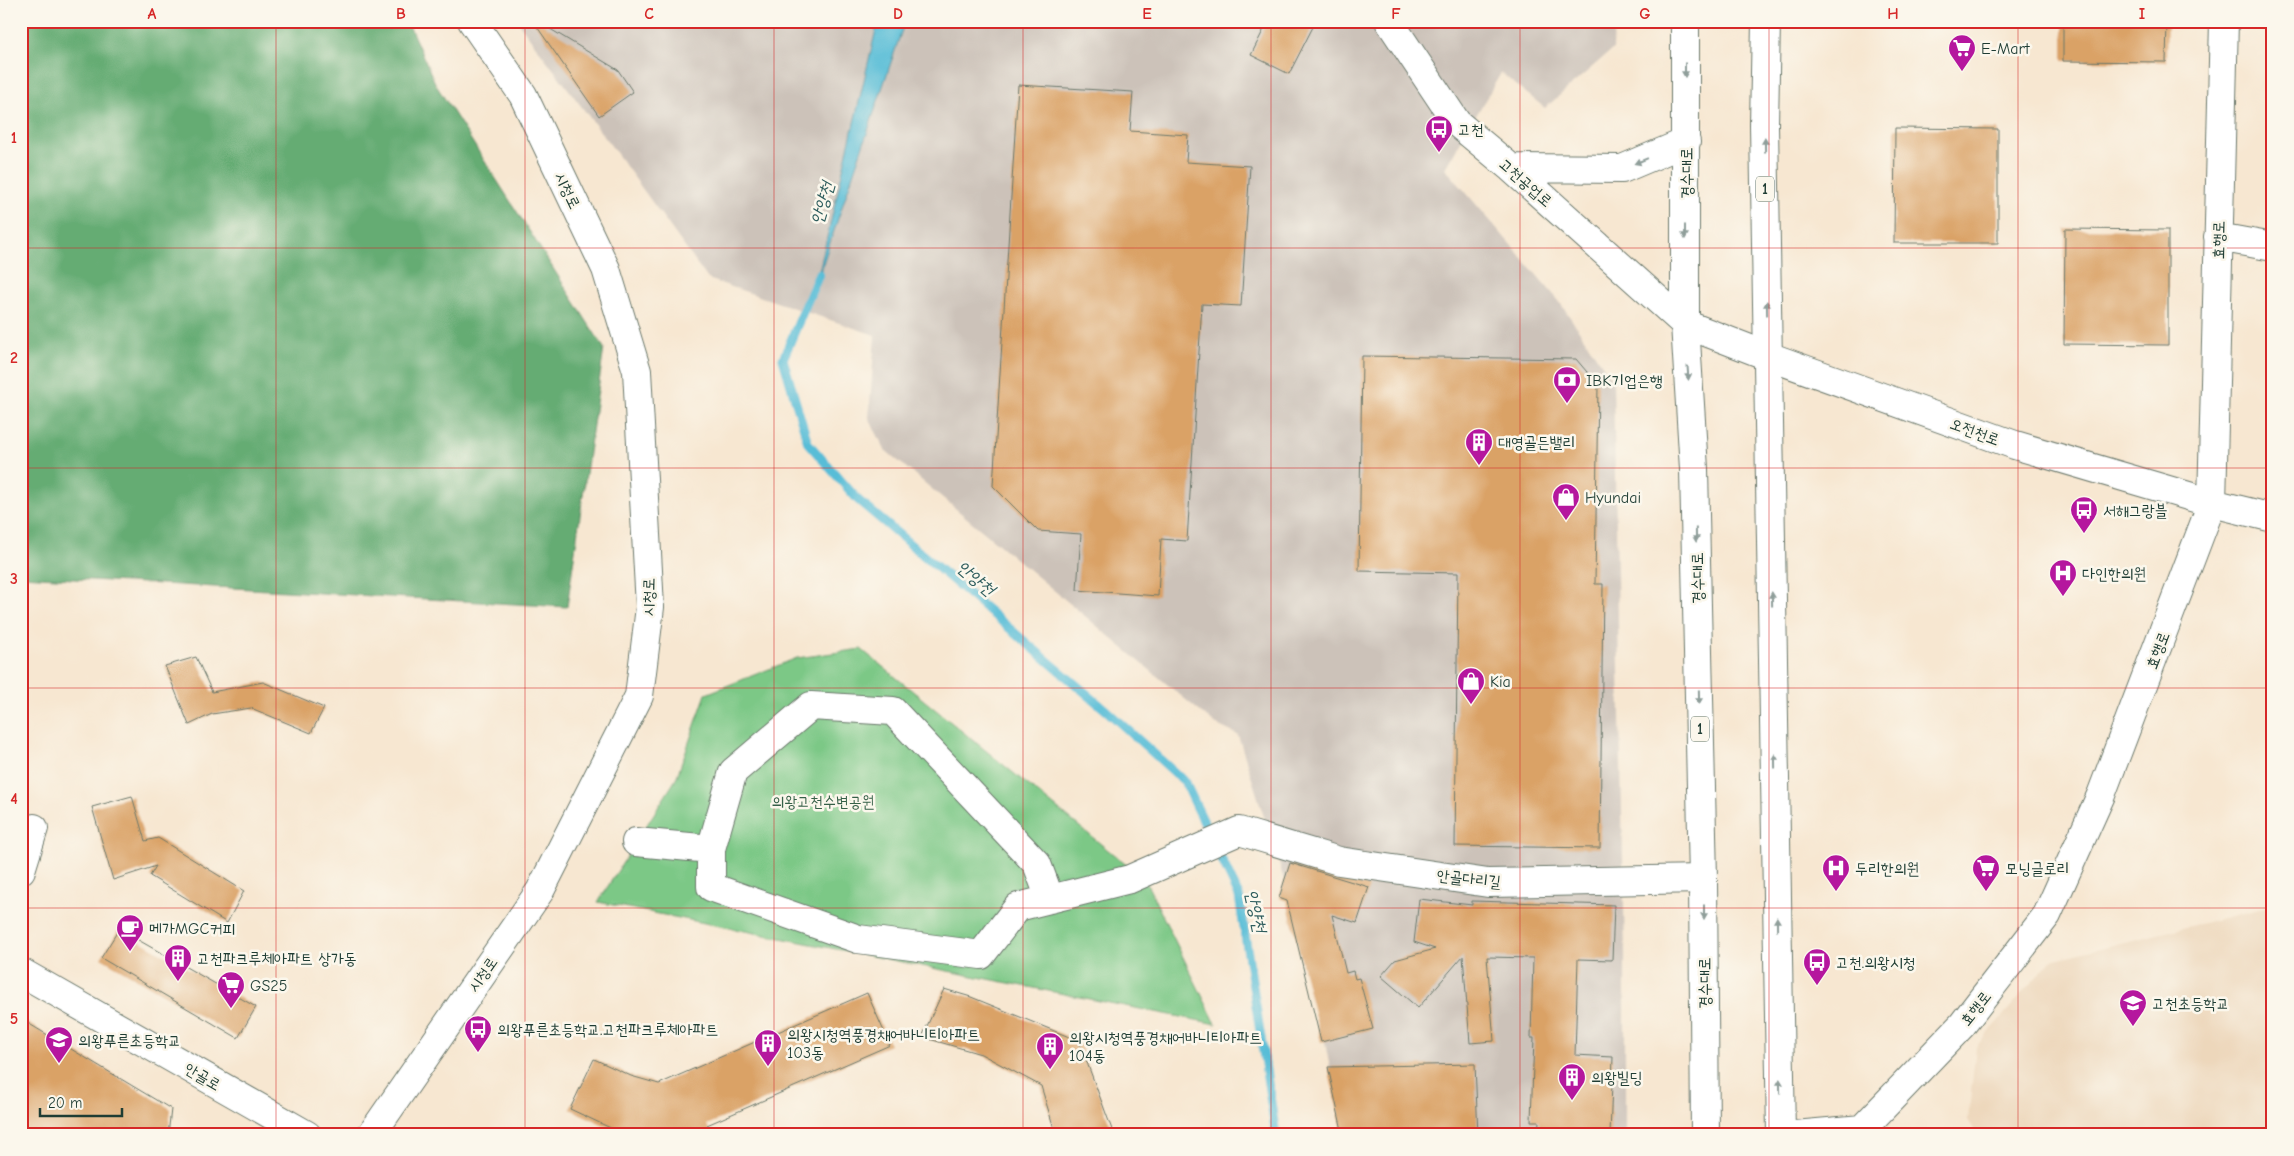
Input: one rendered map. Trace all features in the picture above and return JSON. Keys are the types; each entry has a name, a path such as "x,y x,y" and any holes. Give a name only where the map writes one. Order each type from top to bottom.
{"street":[{"name":"시청로","path":"371,1135 540,891 639,696 650,607 637,372 606,269 523,96 472,21"},
{"name":"고천공업로","path":"1389,21 1457,123 1511,168 1685,324"},
{"name":"경수대로","path":"1685,21 1685,324 1694,469 1704,879 1705,1135"},
{"name":"1","path":"1766,21 1764,125 1781,1135"},
{"name":"효행로","path":"1795,1135 1862,1129 1962,1025 2046,915 2101,795 2212,503 2224,21"},
{"path":"1511,168 1622,169 1686,142"},
{"path":"2218,237 2273,247"},
{"name":"오전천로","path":"1685,324 2014,445 2212,503 2273,518"},
{"path":"811,706 893,711 1037,864 1050,899 1018,907 981,955 858,939 711,887 711,849 733,772 811,706"},
{"path":"21,870 34,828"},
{"name":"안골다리길","path":"1050,899 1130,879 1239,831 1339,861 1488,883 1704,879"},
{"path":"636,842 711,849"},
{"name":"안골로","path":"21,972 307,1135"}],"shaded area":[{"path":"517,21 1614,21 1613,49 1545,108 1501,73 1445,168 1559,301 1613,381 1625,954 1625,1135 1343,1135 1308,955 1238,735 1215,724 885,450 869,418 875,335 708,279"},
{"name":"고천초등학교","path":"2273,906 2273,1135 1978,1135 1968,1120 1976,1047 2051,960"}],"green space":[{"path":"21,21 407,21 436,85 604,348 567,607 21,576"},
{"name":"의왕고천수변공원","path":"861,649 1145,880 1216,1024 598,902 676,779 706,694 797,658"}],"water":[{"path":"878,21 905,21 816,284"}],"building":[{"path":"533,21 537,21 618,70 633,92 599,116"},
{"path":"1268,21 1316,21 1289,74 1251,55"},
{"path":"2063,21 2167,21 2166,62 2063,61"},
{"path":"1018,85 1133,92 1130,131 1188,135 1186,162 1250,166 1241,306 1202,304 1187,541 1161,539 1158,596 1077,590 1081,534 1038,531 993,486"},
{"path":"1895,128 1998,129 1998,243 1894,243"},
{"path":"2065,229 2168,230 2168,345 2064,344"},
{"path":"1362,356 1576,359 1598,385 1595,584 1603,584 1600,848 1455,846 1458,573 1359,571"},
{"path":"196,657 212,692 263,682 324,708 311,733 251,708 212,714 189,725 165,666"},
{"path":"132,796 145,841 158,838 244,891 227,923 150,876 156,866 113,880 92,807"},
{"path":"1290,863 1369,887 1357,923 1332,915 1346,973 1353,971 1355,979 1359,978 1373,1029 1321,1042 1287,901 1279,898"},
{"path":"1419,899 1472,905 1472,901 1614,905 1612,960 1578,959 1575,1055 1613,1057 1610,1135 1538,1135 1539,1121 1531,1121 1534,1038 1531,1038 1533,958 1487,957 1494,1041 1470,1043 1463,956 1418,1008 1381,976 1395,960 1435,949 1414,942"},
{"name":"고천파크루체아파트 상가동","path":"119,929 256,1007 238,1038 101,958"},
{"name":"의왕시청역풍경채어바니티아파트 104동","path":"944,989 971,997 1079,1041 1114,1135 1056,1135 1041,1086 981,1054 922,1037"},
{"name":"의왕시청역풍경채어바니티아파트 103동","path":"867,993 890,1045 707,1125 712,1135 620,1135 619,1132 570,1109 594,1059 631,1076 659,1084"},
{"name":"의왕푸른초등학교","path":"21,1019 171,1109 168,1135 21,1135"},
{"path":"1475,1064 1478,1135 1343,1135 1328,1067"}],"waterway":[{"name":"안양천","path":"819,274 783,359 808,443 858,500 1107,711 1185,782 1239,896 1276,1135"}],"place":[{"name":"E-Mart","path":"1962,72"},
{"name":"고천","path":"1439,153"},
{"name":"IBK기업은행","path":"1567,404"},
{"name":"대영골든밸리","path":"1479,466"},
{"name":"Hyundai","path":"1566,521"},
{"name":"서해그랑블","path":"2084,534"},
{"name":"다인한의원","path":"2063,597"},
{"name":"Kia","path":"1471,705"},
{"name":"두리한의원","path":"1836,892"},
{"name":"모닝글로리","path":"1986,892"},
{"name":"메가MGC커피","path":"130,952"},
{"name":"고천파크루체아파트 상가동","path":"178,982"},
{"name":"고천.의왕시청","path":"1817,986"},
{"name":"GS25","path":"231,1009"},
{"name":"고천초등학교","path":"2133,1027"},
{"name":"의왕푸른초등학교.고천파크루체아파트","path":"478,1053"},
{"name":"의왕푸른초등학교","path":"59,1064"},
{"name":"의왕시청역풍경채어바니티아파트 103동","path":"768,1067"},
{"name":"의왕시청역풍경채어바니티아파트 104동","path":"1050,1070"},
{"name":"의왕빌딩","path":"1572,1101"}]}
